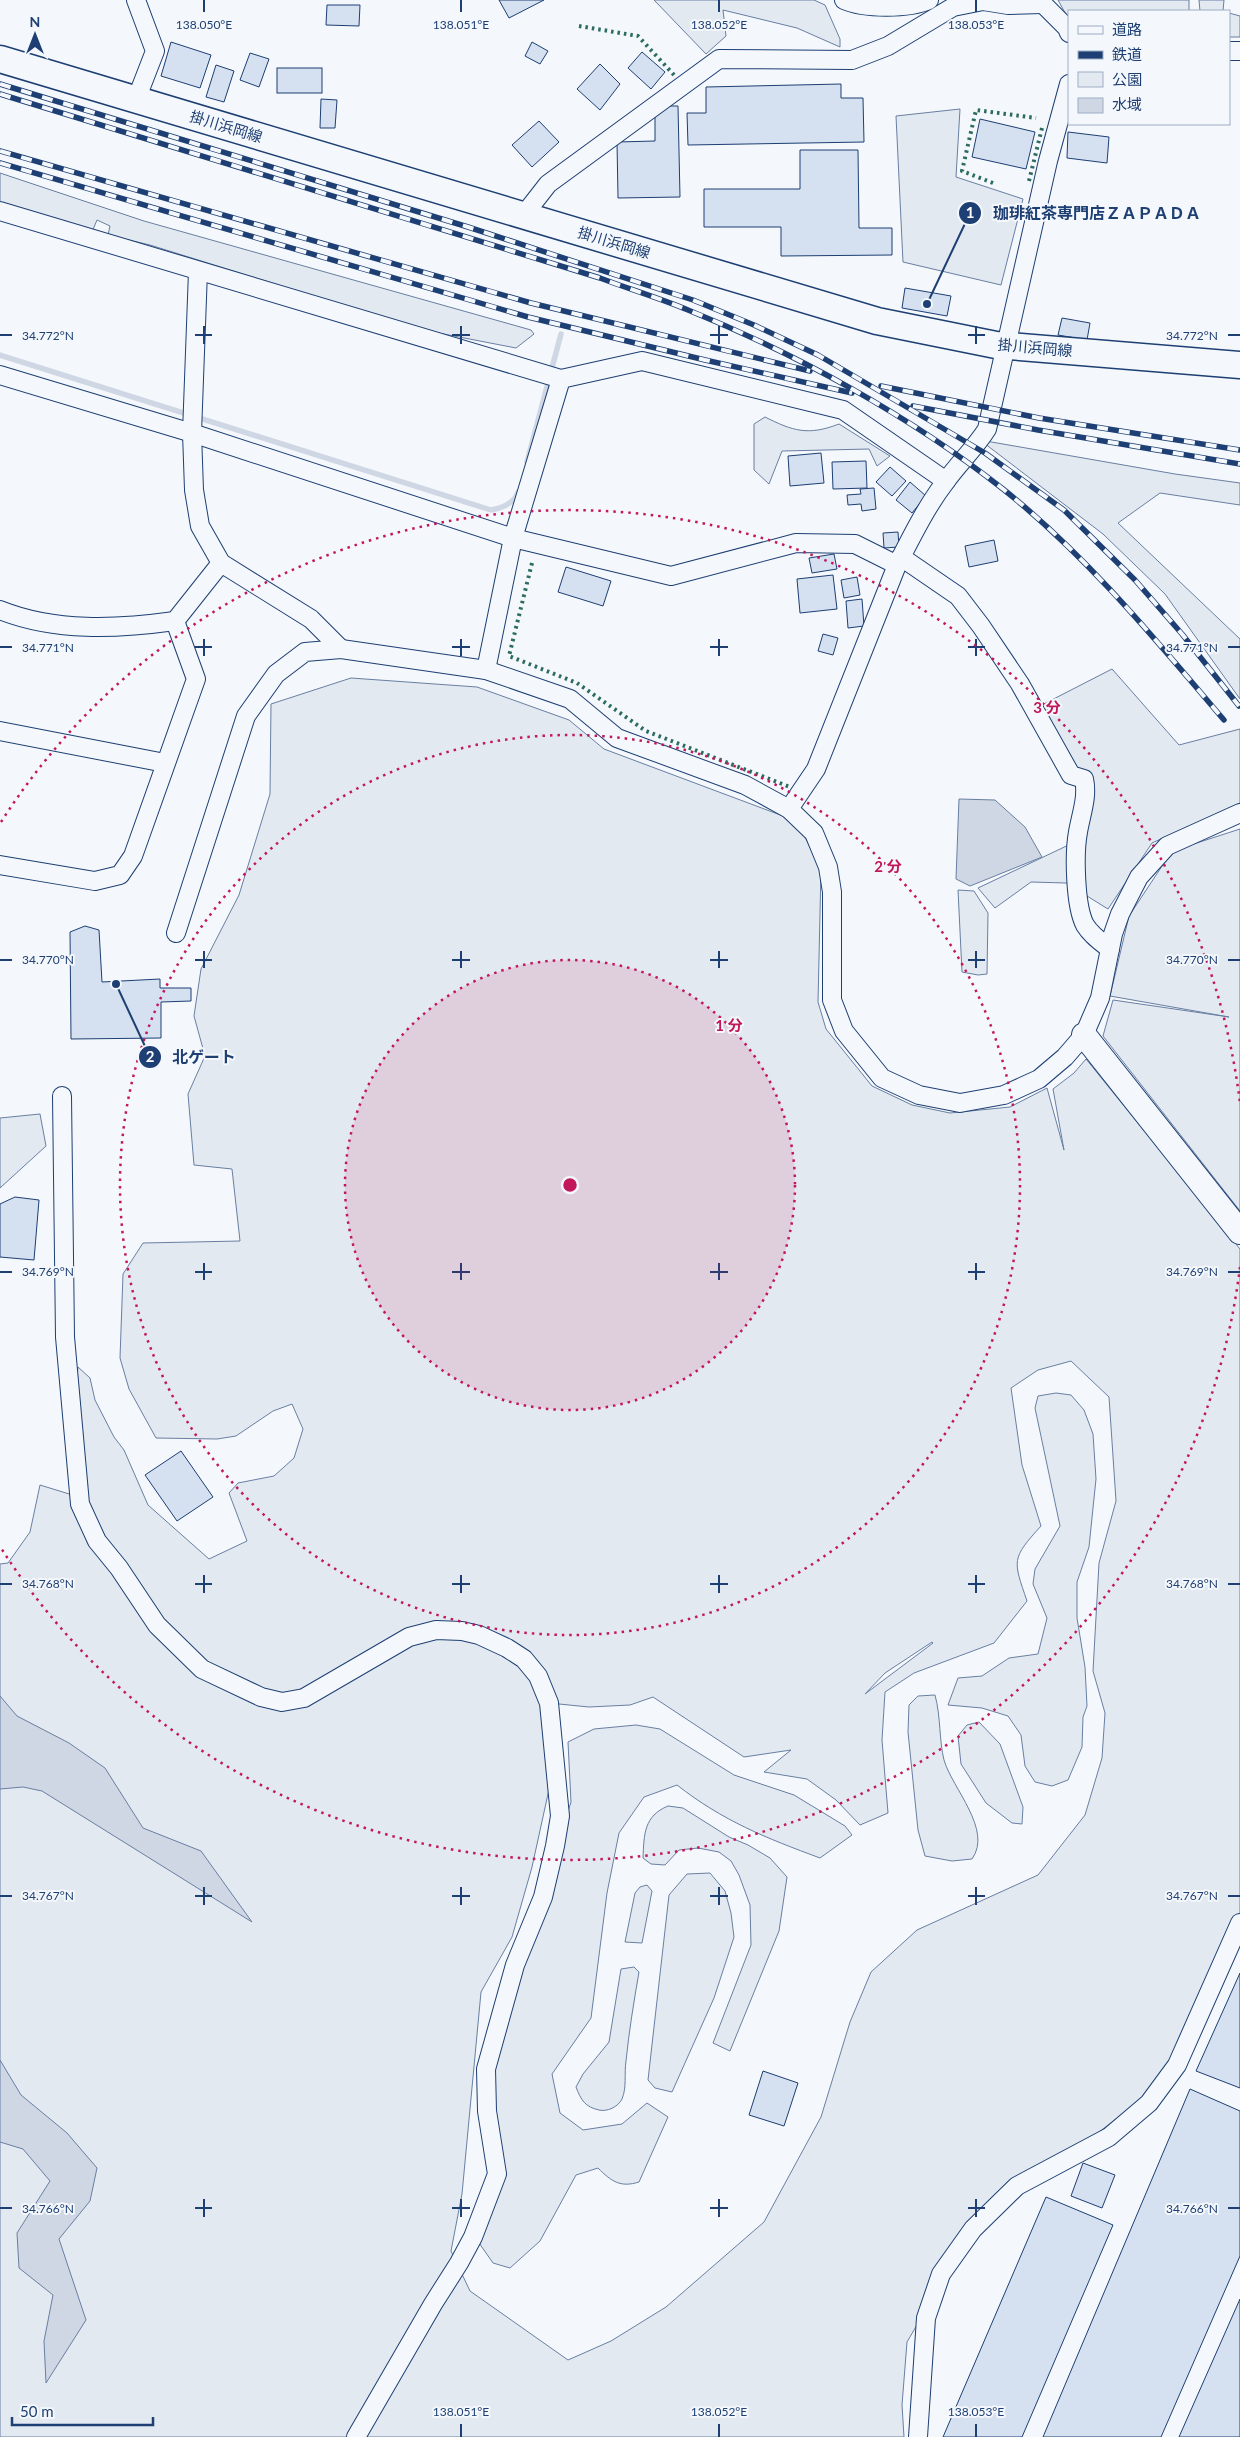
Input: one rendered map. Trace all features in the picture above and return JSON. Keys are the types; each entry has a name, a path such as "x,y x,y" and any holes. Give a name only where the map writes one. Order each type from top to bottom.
{"main road":[{"name":"掛川浜岡線","path":"0,59 877,321 1005,346 1240,365"}],"street":[{"path":"136,0 155,51 136,100"},
{"path":"844,0 852,3 887,6 922,3 929,0"},
{"path":"522,216 548,184 718,59 852,60 888,46 953,7 983,1 1008,6 1043,2 1068,30"},
{"path":"789,809 816,769 899,561 924,514 946,481 976,447 987,429 1048,161 1068,88"},
{"path":"0,211 561,379 642,361 843,410 946,481"},
{"path":"198,271 192,432 194,490 200,526 221,563 311,619 341,649"},
{"path":"0,375 192,432 513,538 671,576 796,543 855,544 899,561 958,596 981,626 1020,684 1071,775 1084,779 1087,791 1077,834 1076,884 1084,923 1093,936 1110,949"},
{"path":"486,670 513,538 561,379"},
{"path":"0,610 24,620 82,627 132,627 175,621 221,563"},
{"path":"0,865 95,881 120,875 132,856 196,678 175,621"},
{"path":"176,933 246,716 276,674 305,652 341,649 486,670 570,699 617,738 745,785 789,809 814,833 828,867 832,892 832,1000 844,1031 882,1078 919,1095 960,1103 1004,1095 1039,1079 1065,1057 1084,1035 1100,998 1110,949 1120,914 1139,877 1167,846 1240,812"},
{"path":"0,732 166,763"},
{"path":"1084,1035 1240,1232"},
{"path":"62,1096 65,1337 80,1504 97,1541 119,1568 157,1625 202,1669 260,1697 282,1702 304,1698 409,1637 436,1630 462,1631 479,1635 501,1645 524,1659 538,1676 548,1703 560,1816 556,1846 543,1897 515,1965 486,2069 487,2111 496,2174 473,2237 459,2264 356,2437"},
{"path":"918,2437 926,2318 941,2274 973,2229 1017,2186 1109,2137 1148,2103 1177,2065 1240,1923"}],"green space":[{"path":"654,0 814,0 825,5 840,39 840,47 797,28 723,10 726,36 706,54"},
{"path":"1058,0 1189,0 1189,10 1068,10 1068,18"},
{"path":"1199,0 1224,0 1223,10 1200,10"},
{"path":"1230,13 1240,16 1240,37 1230,37"},
{"path":"960,109 956,177 1023,199 1001,285 903,262 896,116"},
{"path":"0,173 144,221 531,330 534,334 516,348 423,330 150,245 108,235 110,226 97,220 92,232 0,203"},
{"path":"765,417 793,429 809,431 839,424 890,456 877,466 869,449 782,451 769,484 754,470 754,424"},
{"path":"980,440 1175,474 1240,483 1240,505 1160,493 1118,523 1240,639 1240,699 1165,594 1103,534"},
{"path":"1112,669 1179,745 1240,729 1240,803 1152,843 1108,909 1066,883 1031,882 995,908 978,888 1077,841 1084,779 1034,709"},
{"path":"351,678 477,687 569,720 604,749 783,816 804,835 821,870 818,1002 826,1029 872,1086 912,1105 950,1113 1010,1107 1047,1088 1064,1150 1053,1089 1074,1073 1086,1059 1240,1249 1240,1915 1164,2082 973,2229 907,2342 902,2405 904,2437 0,2437 0,1564 8,1563 30,1532 40,1485 79,1497 78,1367 90,1378 95,1400 114,1437 124,1450 148,1505 209,1559 247,1541 229,1493 238,1483 274,1476 294,1458 303,1429 292,1404 273,1411 236,1436 217,1439 156,1438 129,1389 120,1358 123,1274 143,1243 240,1241 232,1169 194,1165 188,1094 205,1056 194,1016 201,969 239,895 270,794 271,704","holes":["1071,1361 1109,1397 1116,1501 1099,1563 1093,1671 1105,1713 1102,1758 1085,1815 1038,1875 917,1930 871,1972 850,2022 821,2117 764,2222 666,2307 611,2341 568,2360 470,2291 451,2251 462,2194 481,1992 512,1937 532,1867 555,1762 549,1703 589,1707 630,1705 653,1697 744,1757 791,1750 764,1772 807,1779 836,1800 860,1825 888,1813 882,1740 885,1692 914,1673 994,1643 1027,1601 1019,1577 1017,1560 1024,1546 1041,1526 1022,1465 1011,1388 1038,1370","933,1643 865,1694 885,1673"]},
{"path":"1240,829 1240,1211 1103,1036 1113,1000 1229,1017 1110,996 1129,916 1172,851"},
{"path":"958,890 974,891 988,913 987,974 978,975 962,972"},
{"path":"40,1114 46,1146 0,1188 0,1118"},
{"path":"1056,1393 1071,1395 1084,1410 1093,1434 1096,1479 1089,1547 1077,1582 1077,1618 1085,1667 1087,1706 1083,1717 1082,1747 1068,1780 1052,1786 1035,1782 1025,1766 1021,1735 1008,1716 982,1708 948,1705 958,1678 982,1676 1009,1658 1038,1654 1047,1618 1033,1584 1035,1569 1060,1526 1035,1408 1038,1396"},
{"path":"935,1695 944,1760 969,1809 978,1835 977,1848 972,1859 952,1861 925,1856 918,1830 908,1732 909,1705 918,1696"},
{"path":"979,1722 1000,1744 1023,1807 1022,1824 1012,1823 986,1803 961,1764 958,1736 967,1725"},
{"path":"636,1725 660,1729 734,1775 794,1795 845,1826 852,1835 820,1858 728,1819 677,1785 644,1797 619,1833 607,1893 591,2018 552,2074 560,2113 583,2130 622,2124 647,2103 668,2117 639,2182 621,2184 607,2177 598,2168 576,2175 540,2241 510,2268 493,2263 477,2240 496,2174 486,2069 571,1802 568,1742 594,1729"},
{"path":"668,1806 683,1808 729,1837 748,1845 770,1858 787,1877 779,1931 730,2051 713,2043 751,1945 750,1905 739,1875 731,1861 719,1852 698,1848 679,1850 665,1865 651,1864 643,1858 647,1827 654,1815"},
{"path":"710,1873 725,1891 731,1913 734,1937 714,1998 672,2092 655,2088 648,2080 669,1895 687,1874"},
{"path":"647,1885 652,1891 642,1943 625,1942 635,1893 640,1887"},
{"path":"634,1967 639,1972 625,2066 624,2094 615,2107 609,2110 599,2110 590,2107 584,2102 576,2087 583,2074 609,2042 621,1969"}],"water":[{"path":"959,799 995,800 1025,827 1042,857 970,886 956,879"},
{"path":"0,1696 17,1716 69,1743 105,1768 143,1828 201,1851 252,1922 42,1791 23,1787 0,1789"},
{"path":"0,2060 21,2095 67,2133 97,2168 90,2201 59,2239 86,2320 46,2383 44,2341 53,2295 19,2268 17,2233 50,2181 23,2149 0,2142"}],"building":[{"path":"499,0 544,0 509,18"},
{"path":"327,5 360,5 359,26 326,25"},
{"path":"171,42 211,55 200,88 161,76"},
{"path":"532,42 548,51 540,64 525,56"},
{"path":"642,52 665,72 651,89 628,68"},
{"path":"250,53 269,59 259,87 240,80"},
{"path":"600,64 620,84 600,110 577,89"},
{"path":"216,65 234,71 224,102 206,97"},
{"path":"277,68 322,68 322,93 277,93"},
{"path":"841,84 841,98 863,98 864,142 688,145 687,113 706,113 706,87"},
{"path":"321,99 337,100 335,128 320,128"},
{"path":"655,106 678,106 680,197 618,198 617,142 655,141"},
{"path":"980,119 1035,132 1026,169 972,157"},
{"path":"539,121 559,142 532,167 512,145"},
{"path":"1068,132 1109,137 1107,163 1067,158"},
{"path":"800,150 858,150 859,228 892,228 892,255 781,256 781,227 704,227 704,189 800,189"},
{"path":"905,288 951,296 947,316 902,308"},
{"path":"1062,318 1090,323 1087,340 1058,335"},
{"path":"821,453 824,483 790,486 788,456"},
{"path":"866,461 867,488 833,489 832,462"},
{"path":"890,467 906,481 892,496 876,482"},
{"path":"910,482 926,496 912,513 896,500"},
{"path":"874,488 876,509 862,511 861,504 848,505 847,495 861,494 860,489"},
{"path":"898,532 899,547 884,548 883,533"},
{"path":"994,540 998,561 969,567 965,546"},
{"path":"834,554 837,569 812,573 809,558"},
{"path":"566,567 611,581 603,606 558,592"},
{"path":"833,575 837,609 800,613 797,579"},
{"path":"857,577 860,595 844,598 841,580"},
{"path":"862,599 864,626 848,628 846,601"},
{"path":"823,634 838,638 833,655 818,651"},
{"path":"85,926 99,930 102,982 160,979 160,988 191,988 191,1001 161,1002 161,1038 71,1039 70,932"},
{"path":"15,1197 39,1200 34,1260 0,1257 0,1204"},
{"path":"181,1451 213,1497 177,1521 145,1475"},
{"path":"1240,1973 1240,2088 1196,2071"},
{"path":"763,2071 798,2083 784,2126 749,2115"},
{"path":"1190,2089 1240,2111 1240,2256 1161,2437 1043,2437"},
{"path":"1083,2163 1115,2175 1102,2208 1071,2196"},
{"path":"1046,2197 1113,2225 1022,2437 943,2437"},
{"path":"1240,2299 1240,2437 1179,2437"}],"waterway":[{"path":"527,462 561,334"},
{"path":"0,355 491,510 503,507 511,502 518,492"}],"railway":[{"path":"0,84 468,227 693,300 754,325 818,355 985,453 1064,510 1135,580 1182,634 1239,706"},
{"path":"0,94 600,278 666,301 770,346 852,389 891,412 930,436 1003,489 1063,542 1119,599 1224,720"},
{"path":"0,151 531,303 810,371"},
{"path":"0,163 528,317 852,393"},
{"path":"881,386 1039,418 1240,450"},
{"path":"913,406 1038,430 1240,464"}],"hedge":[{"path":"579,26 638,36 674,75"},
{"path":"993,183 962,171 976,110 1036,118"},
{"path":"1029,181 1042,128"},
{"path":"532,563 509,656 577,683 646,731 790,787"}],"place":[{"name":"珈琲紅茶専門店ＺＡＰＡＤＡ","path":"927,304"},
{"name":"北ゲート","path":"116,984"}]}
